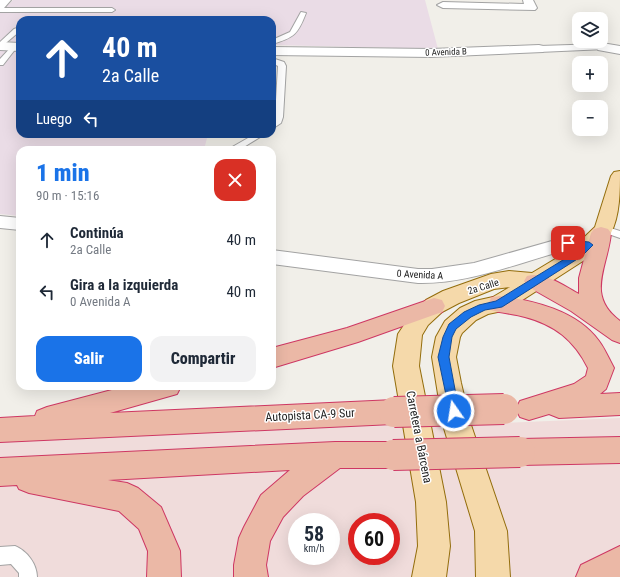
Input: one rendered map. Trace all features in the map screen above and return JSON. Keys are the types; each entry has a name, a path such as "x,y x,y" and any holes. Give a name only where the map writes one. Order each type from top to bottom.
{"highway":[{"path":"602,320 593,301 589,286 593,266 604,235"},
{"path":"535,281 578,303 620,334"},
{"path":"499,304 526,309 554,317 578,333 590,346 601,368 597,382 582,392 517,409"},
{"path":"276,357 350,336 434,306"},
{"path":"4,430 153,390"},
{"name":"Autopista CA-9 Sur","path":"4,430 394,412 517,409 620,404"},
{"path":"0,473 335,455 587,452 620,450"},
{"path":"587,452 620,457"},
{"path":"251,577 250,565 255,538 272,506 293,486 335,455"},
{"path":"0,473 127,498 150,518 164,551 164,577"},
{"path":"593,577 620,562"}],"main road":[{"path":"604,235 620,176"},
{"name":"2a Calle","path":"499,304 579,254 604,235"},
{"name":"2a Calle","path":"434,306 451,297 491,282 509,279 535,281"},
{"path":"493,577 491,531 457,425 444,357 448,337 453,327 473,312 483,307 499,304"},
{"name":"Carretera a Bárcena","path":"429,577 434,546 431,502 406,366 410,334 420,319 434,306"}],"street":[{"path":"443,5 531,8 528,0"},
{"path":"0,46 16,41"},
{"name":"0 Avenida B","path":"276,51 432,53 572,48"},
{"name":"0 Avenida B","path":"608,48 620,50"},
{"path":"0,222 16,224"},
{"name":"0 Avenida A","path":"276,258 436,277 461,274 568,243 604,235"}],"lane":[{"path":"2,4 112,10"},
{"path":"276,40 293,34 296,31 303,13"},
{"path":"0,63 16,41 16,30"},
{"path":"276,62 282,66 279,117 276,121"},
{"path":"239,146 254,138"},
{"path":"0,556 15,555 28,570 28,577"}],"shaded area":[{"path":"13,0 425,0 438,49 276,45 276,16 16,16 16,42 0,41 0,13"},
{"path":"0,49 16,49 16,138 207,138 205,146 16,146 16,216 0,214"},
{"path":"620,418 620,577 0,577 0,440 320,427 457,425"}],"route":[{"path":"454,411 444,357 448,337 453,327 468,314 483,307 499,304 579,254 589,245 568,243"}]}
